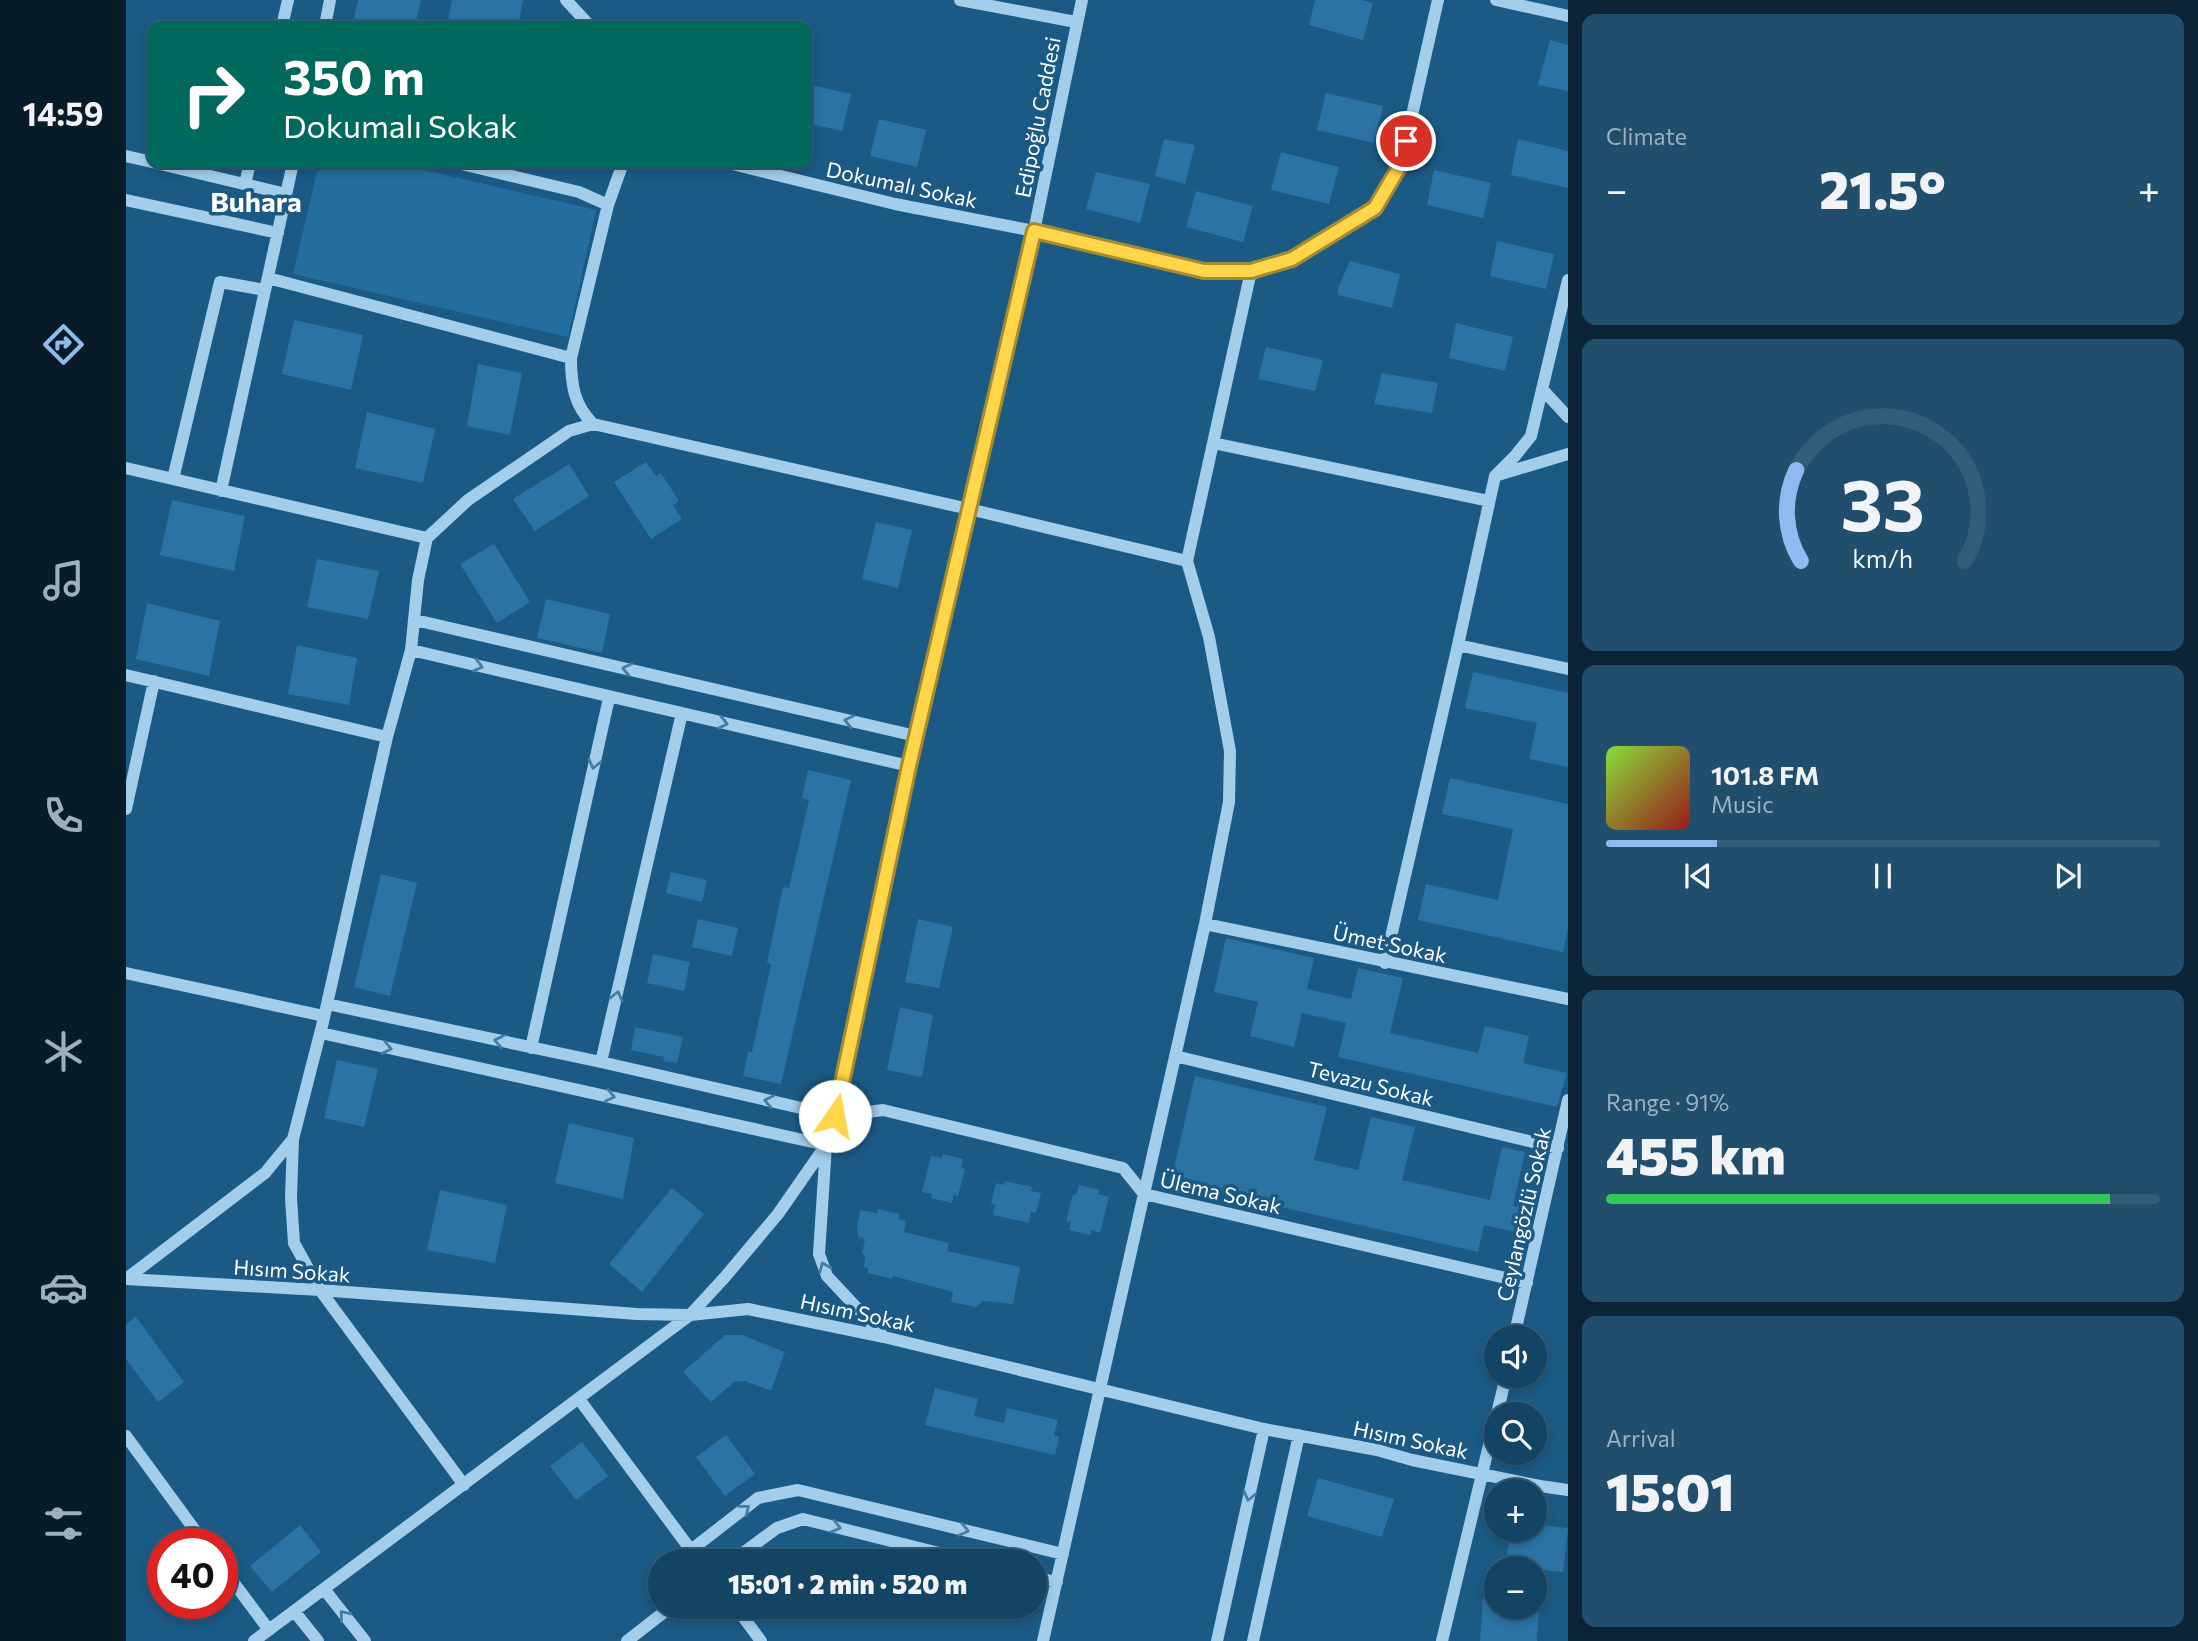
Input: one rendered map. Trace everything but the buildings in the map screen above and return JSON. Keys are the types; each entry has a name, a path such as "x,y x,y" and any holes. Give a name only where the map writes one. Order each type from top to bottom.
{"street":[{"path":"283,21 288,0"},
{"path":"325,21 330,0"},
{"path":"566,0 585,21"},
{"path":"960,0 1076,22"},
{"name":"Edipoğlu Caddesi","path":"254,1641 690,1315 778,1214 825,1145 835,1116 909,766 1034,231 1082,0"},
{"name":"Dokumalı Sokak","path":"748,168 895,204 1034,231 1204,271 1251,271 1292,259 1375,208 1401,164 1438,0"},
{"path":"1496,0 1568,16"},
{"path":"126,156 147,160"},
{"path":"179,168 286,194"},
{"path":"245,184 249,168"},
{"path":"221,491 292,168"},
{"path":"478,168 579,192 608,205"},
{"path":"593,424 581,413 571,385 571,358 608,205 621,168"},
{"path":"126,200 278,233"},
{"path":"1043,1641 1205,924 1228,802 1230,751 1209,637 1187,561 1251,271"},
{"path":"1385,962 1495,476 1516,456 1531,436 1568,280"},
{"path":"173,479 220,282 267,284 571,358"},
{"path":"1542,389 1568,417"},
{"path":"464,1485 320,1290 293,1243 291,1198 293,1139 321,1033 387,737 411,650 418,580 428,538 468,500 569,431 593,424 1187,561"},
{"path":"1213,443 1489,500"},
{"path":"1495,476 1568,454"},
{"path":"126,468 428,538"},
{"path":"415,620 916,736"},
{"path":"1458,645 1568,669"},
{"path":"411,650 909,766"},
{"path":"126,675 387,737"},
{"path":"126,809 154,681"},
{"path":"531,1048 609,698"},
{"path":"601,1062 682,713"},
{"name":"Ümet Sokak","path":"1205,924 1568,999"},
{"path":"126,973 601,1062 835,1116"},
{"path":"321,1033 825,1145 819,1254 827,1276 884,1337"},
{"name":"Tevazu Sokak","path":"1175,1056 1558,1148"},
{"name":"Ceylangözlü Sokak","path":"1517,1325 1568,1100"},
{"name":"Ülema Sokak","path":"835,1116 883,1110 1123,1168 1144,1194 1527,1283"},
{"path":"126,1279 265,1173 293,1139"},
{"name":"Hısım Sokak","path":"126,1279 320,1290 637,1314 690,1315 748,1309 884,1337 1264,1429 1568,1490"},
{"path":"579,1399 690,1549"},
{"path":"1216,1641 1264,1429"},
{"path":"1253,1641 1299,1435"},
{"path":"126,1436 193,1528"},
{"path":"1442,1641 1485,1465"},
{"path":"692,1549 758,1499 798,1490 1042,1549"},
{"path":"748,1549 777,1528 803,1519 923,1549"},
{"path":"1047,1550 1063,1554"},
{"path":"1047,1580 1057,1582"},
{"path":"238,1588 269,1630"},
{"path":"324,1589 365,1641"},
{"path":"294,1611 318,1641"},
{"path":"627,1641 655,1619"},
{"path":"744,1619 761,1641"}],"shaded area":[{"path":"318,168 415,168 596,210 568,337 293,274"}],"district":[{"name":"Buhara","path":"256,201"}],"route":[{"path":"835,1116 909,766 1034,231 1204,271 1251,271 1292,259 1375,208 1401,164 1406,141"}]}
